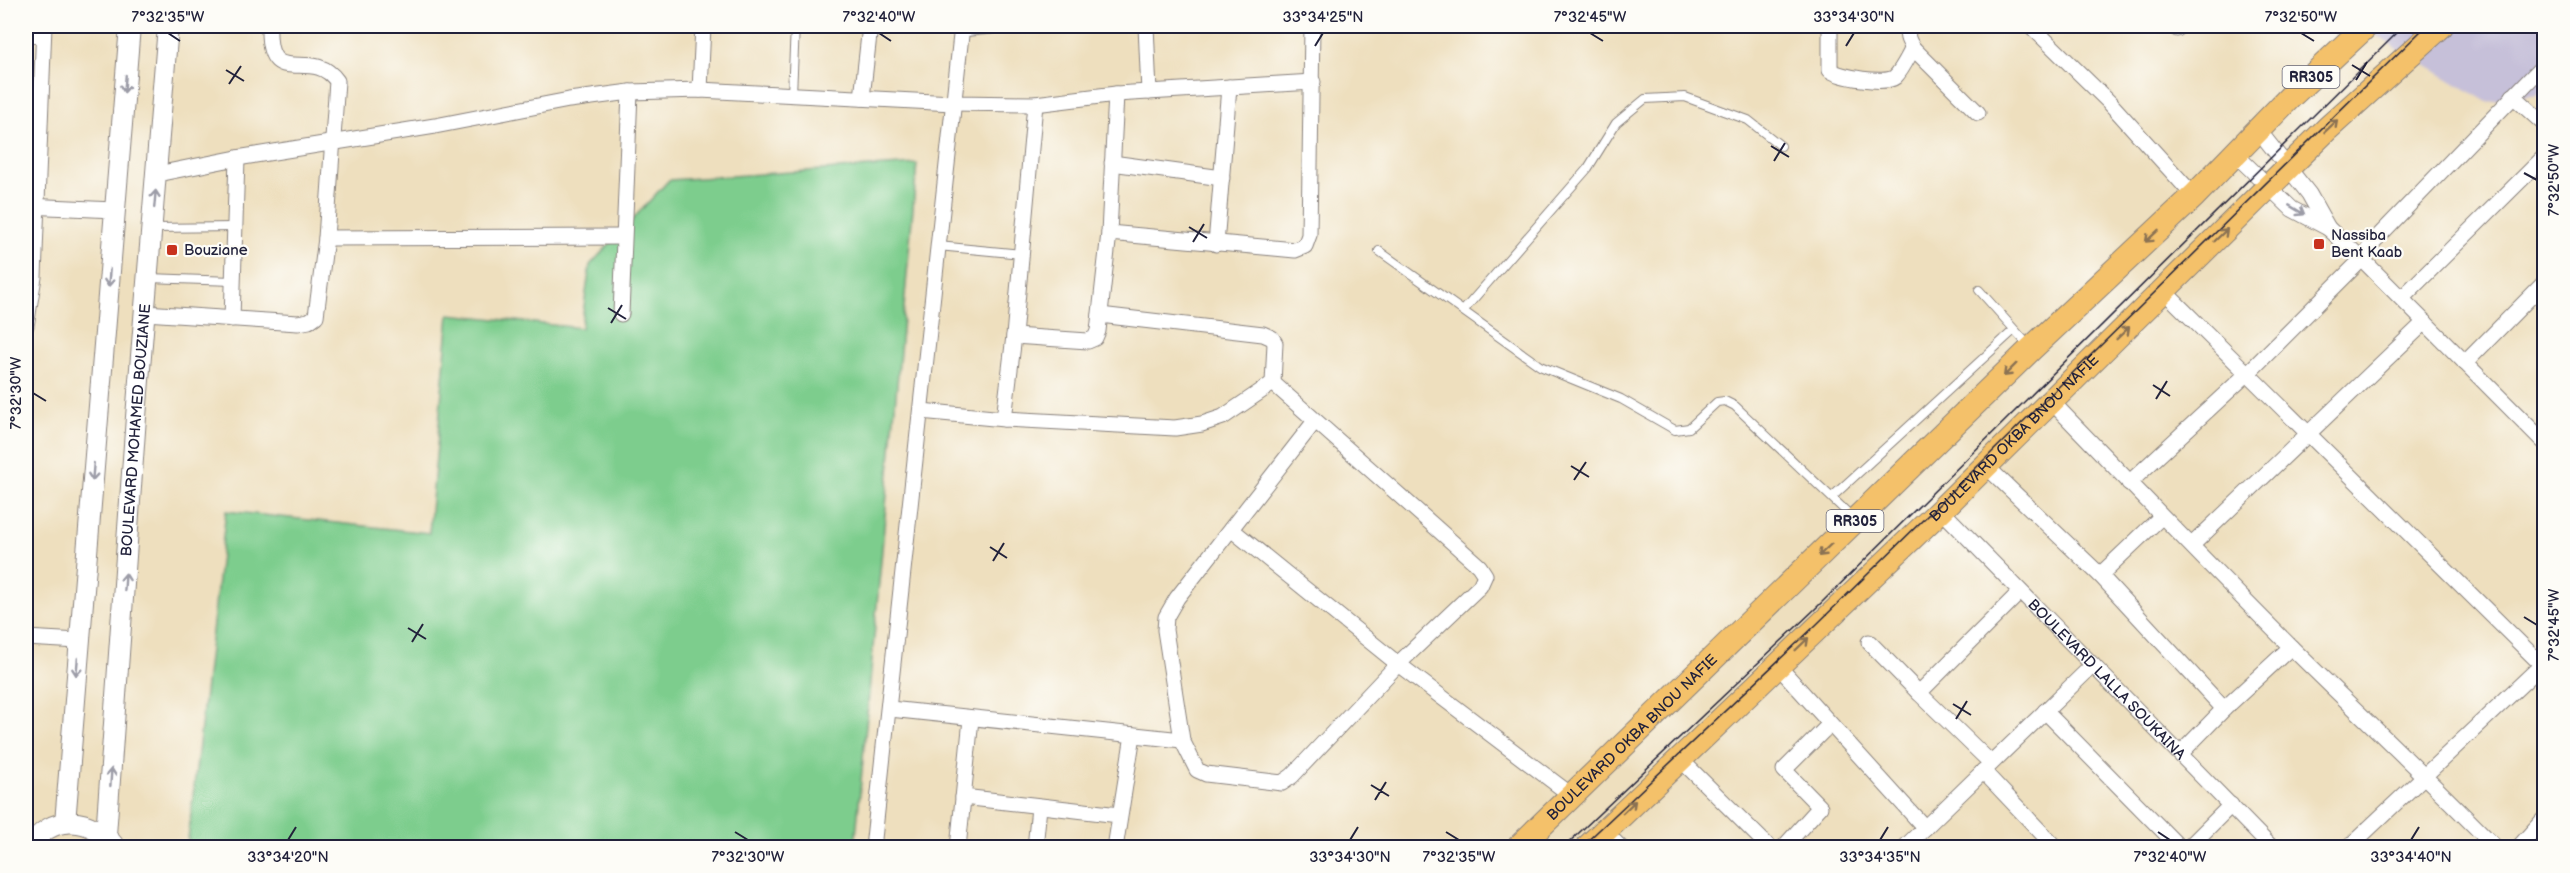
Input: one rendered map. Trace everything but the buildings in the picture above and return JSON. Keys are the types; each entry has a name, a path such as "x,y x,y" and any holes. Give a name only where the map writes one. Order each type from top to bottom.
{"main road":[{"name":"BOULEVARD OKBA BNOU NAFIE","path":"1518,848 2031,349 2194,196 2366,26"},
{"name":"BOULEVARD OKBA BNOU NAFIE","path":"1587,848 1613,839 1679,758 1779,666 1941,510 2165,292 2327,129 2440,26"}],"street":[{"path":"65,822 130,26"},
{"name":"BOULEVARD MOHAMED BOUZIANE","path":"111,841 145,313 168,26"},
{"path":"145,313 298,323 309,321 316,316 326,238 337,81 329,70 318,66 285,64 275,60 270,53 269,26"},
{"path":"700,90 703,26"},
{"path":"862,98 870,26"},
{"path":"873,848 890,709 961,27 991,26"},
{"path":"1146,26 1149,92"},
{"path":"1109,233 1295,250 1305,246 1309,234 1313,82 1312,26"},
{"path":"1830,26 1830,70 1838,75 1886,81 1895,77 1913,48"},
{"path":"1910,26 1907,39 1913,48 1978,112"},
{"path":"2031,26 2109,102 2194,196"},
{"path":"26,34 44,30 30,206 26,326"},
{"path":"2129,483 2248,373 2362,259 2374,241 2544,65"},
{"path":"157,174 569,100 630,92 700,90 954,103 1035,104 1116,94 1313,82"},
{"path":"1216,244 1229,87"},
{"path":"621,314 630,92"},
{"path":"1014,336 1088,341 1095,338 1098,331 1109,233 1116,94"},
{"path":"2514,96 2544,124"},
{"path":"1004,419 1014,336 1035,104"},
{"path":"2259,131 2309,194 2328,228"},
{"path":"2235,154 2292,209 2328,228 2362,259 2403,297 2465,363 2542,434"},
{"path":"232,319 237,158"},
{"path":"2403,297 2544,158"},
{"path":"1112,163 1222,178"},
{"path":"30,206 114,210"},
{"path":"326,238 623,237"},
{"path":"2465,363 2544,283"},
{"path":"2165,292 2544,665 2348,848"},
{"path":"1100,315 1263,334 1272,338 1275,343 1273,383 1479,566 1485,575 1480,585 1398,664 1292,776 1282,783 1272,784 1206,774 1197,770 1182,740 1166,617 1177,598 1315,422"},
{"path":"2192,545 2425,322"},
{"path":"921,411 1004,419 1175,428 1202,424 1223,417 1273,383"},
{"path":"2052,402 2161,518 2192,545 2291,647 2425,775 2496,848"},
{"path":"1986,466 2100,575 2224,709"},
{"name":"BOULEVARD LALLA SOUKAINA","path":"1941,510 2272,848"},
{"path":"2100,575 2161,518"},
{"path":"1231,529 1398,664 1571,795"},
{"path":"1919,693 2020,592"},
{"path":"26,638 79,641"},
{"path":"1869,642 1987,767 2052,846"},
{"path":"2181,753 2224,709 2291,647"},
{"path":"1904,848 2093,665"},
{"path":"1779,666 1925,828"},
{"path":"890,709 1182,740"},
{"path":"2045,711 2180,848"},
{"path":"958,848 971,719"},
{"path":"1783,848 1820,807 1784,770 1830,724"},
{"path":"1115,848 1133,735"},
{"path":"1679,758 1770,848"},
{"path":"963,797 1119,814"},
{"path":"2188,848 2231,805"},
{"path":"1035,848 1039,807"},
{"path":"2518,848 2544,819"},
{"path":"29,848 35,838 49,828 65,822 80,822 94,827 111,841"}],"lane":[{"path":"792,94 795,26"},
{"path":"1463,311 1588,168 1616,123 1645,99 1685,97 1748,120 1781,146"},
{"path":"152,228 235,227"},
{"path":"938,246 1022,254"},
{"path":"1379,251 1540,366 1621,399 1675,430 1689,428 1717,402 1725,401 1735,406 1855,520"},
{"path":"148,278 233,281"},
{"path":"1979,290 2031,349"},
{"path":"1832,498 2014,330"}],"shaded area":[{"path":"2360,26 2544,26 2544,93 2487,102"}],"green space":[{"path":"917,164 855,847 187,848 226,511 429,533 449,314 581,328 590,265 669,180"}],"tram line":[{"path":"1563,848 1815,609 2404,26"},
{"path":"1580,848 1816,625 2426,26"}],"place":[{"name":"Nassiba Bent Kaab","path":"2319,244"},
{"name":"Bouziane","path":"172,250"}]}
